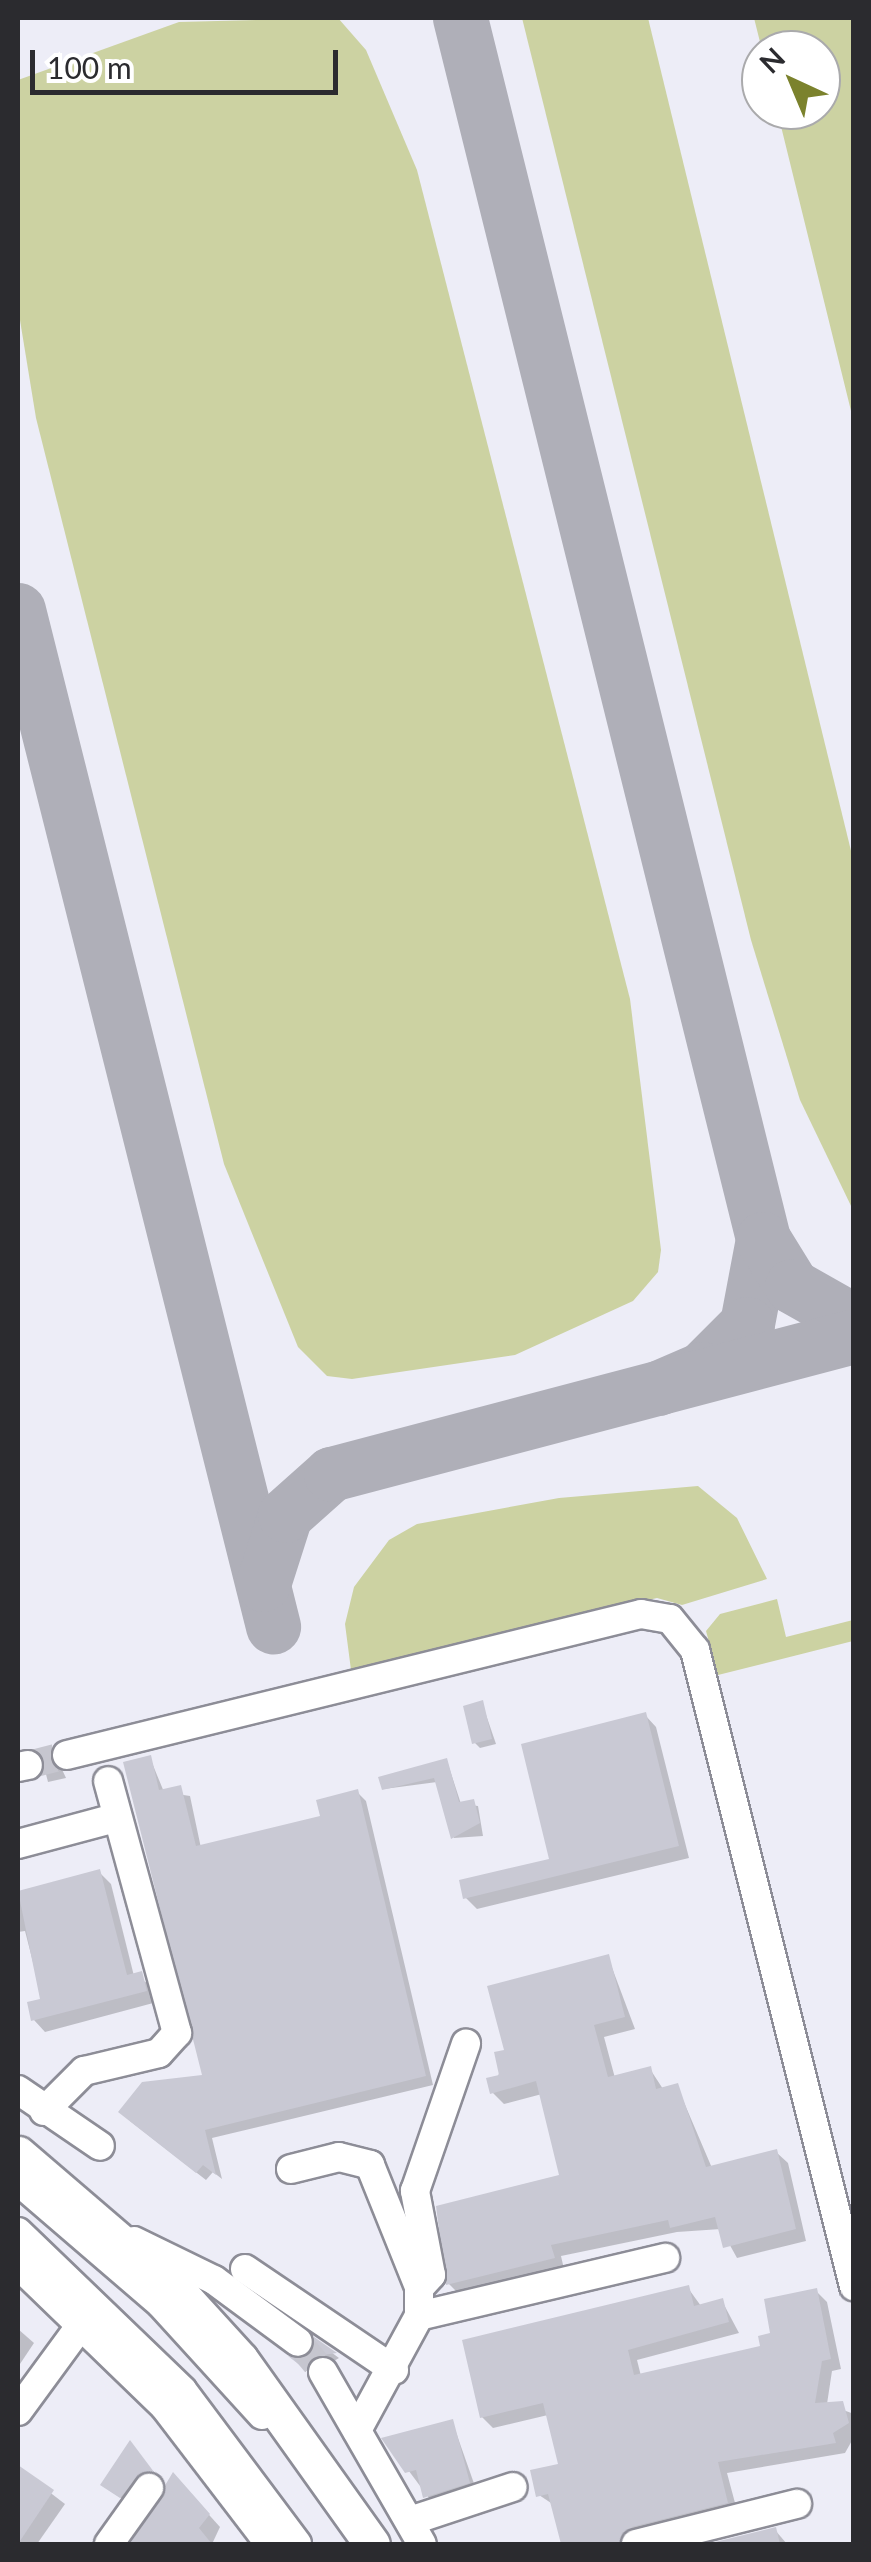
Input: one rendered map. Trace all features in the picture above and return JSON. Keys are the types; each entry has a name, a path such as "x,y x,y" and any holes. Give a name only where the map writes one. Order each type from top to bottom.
{"main road":[{"path":"18,2154 110,2229 240,2359 372,2544"},
{"path":"18,2260 86,2318 192,2432 274,2544"}],"street":[{"path":"66,1755 640,1614 670,1619 695,1650 854,2286"},
{"path":"44,2111 84,2071 159,2054 177,2033 115,1818 108,1781"},
{"path":"18,1844 115,1818"},
{"path":"419,2287 431,2275 414,2191 466,2044"},
{"path":"18,2090 100,2146"},
{"path":"291,2169 339,2157 370,2165 419,2287 418,2316 394,2370 357,2430"},
{"path":"18,2181 208,2352 350,2544"},
{"path":"110,2229 214,2280 298,2342"},
{"path":"18,2232 182,2390 297,2544"},
{"path":"418,2316 665,2258"},
{"path":"245,2270 394,2370"},
{"path":"18,2412 86,2318"},
{"path":"323,2372 416,2533 513,2487"},
{"path":"108,2544 149,2488"},
{"path":"636,2544 797,2504"}],"green space":[{"path":"338,18 366,50 417,170 630,999 661,1250 658,1272 633,1301 515,1355 352,1379 327,1376 298,1347 224,1164 36,418 18,308 18,80 179,22"},
{"path":"522,18 648,18 853,859 853,1210 800,1100 751,940"},
{"path":"754,18 853,18 853,419 782,130 841,130 841,30 757,30"},
{"path":"698,1486 737,1518 767,1579 682,1605 657,1598 351,1670 345,1624 354,1587 389,1540 417,1524 559,1498"},
{"path":"777,1599 786,1637 853,1620 853,1641 718,1675 706,1631 720,1614"}],"building":[{"path":"483,1700 492,1739 472,1744 463,1706"},
{"path":"646,1712 679,1846 463,1899 459,1880 549,1859 521,1744"},
{"path":"151,1755 159,1790 181,1785 196,1846 320,1816 316,1800 358,1789 426,2076 205,2130 216,2175 203,2165 196,2173 118,2112 142,2082 202,2075 123,1762"},
{"path":"447,1758 459,1802 474,1799 480,1823 451,1839 434,1778 382,1790 378,1777"},
{"path":"100,1869 127,1975 142,1971 147,1991 31,2021 27,2002 40,1999 18,1891"},
{"path":"609,1954 625,2017 594,2025 608,2077 651,2066 656,2089 678,2083 706,2167 777,2149 796,2229 723,2248 715,2217 670,2228 668,2220 551,2245 555,2258 446,2285 436,2206 559,2175 536,2081 490,2094 486,2078 499,2075 494,2052 504,2050 487,1986"},
{"path":"689,2285 694,2306 723,2298 729,2322 628,2350 634,2375 760,2346 758,2336 770,2333 764,2299 817,2288 831,2359 822,2361 815,2403 843,2401 849,2423 833,2433 836,2443 718,2462 728,2503 632,2527 619,2544 561,2544 548,2494 536,2497 530,2470 558,2464 543,2403 480,2418 462,2340"},
{"path":"314,2337 337,2353 315,2356 306,2370 288,2356 306,2358"},
{"path":"453,2419 470,2483 423,2498 416,2470 405,2473 381,2438"},
{"path":"130,2440 154,2472 141,2473 120,2498 100,2485"},
{"path":"18,2465 54,2490 18,2544"},
{"path":"173,2472 210,2514 199,2528 212,2544 130,2544"},
{"path":"776,2527 780,2544 707,2544"}],"taxiway":[{"path":"460,18 763,1239 747,1324 702,1369 658,1388"},
{"path":"18,610 273,1626"},
{"path":"763,1239 792,1286 854,1321"},
{"path":"263,1584 285,1515 331,1474 854,1336"}],"tunnel":[{"path":"28,1765 67,1755"},
{"path":"298,2342 323,2372"}]}
